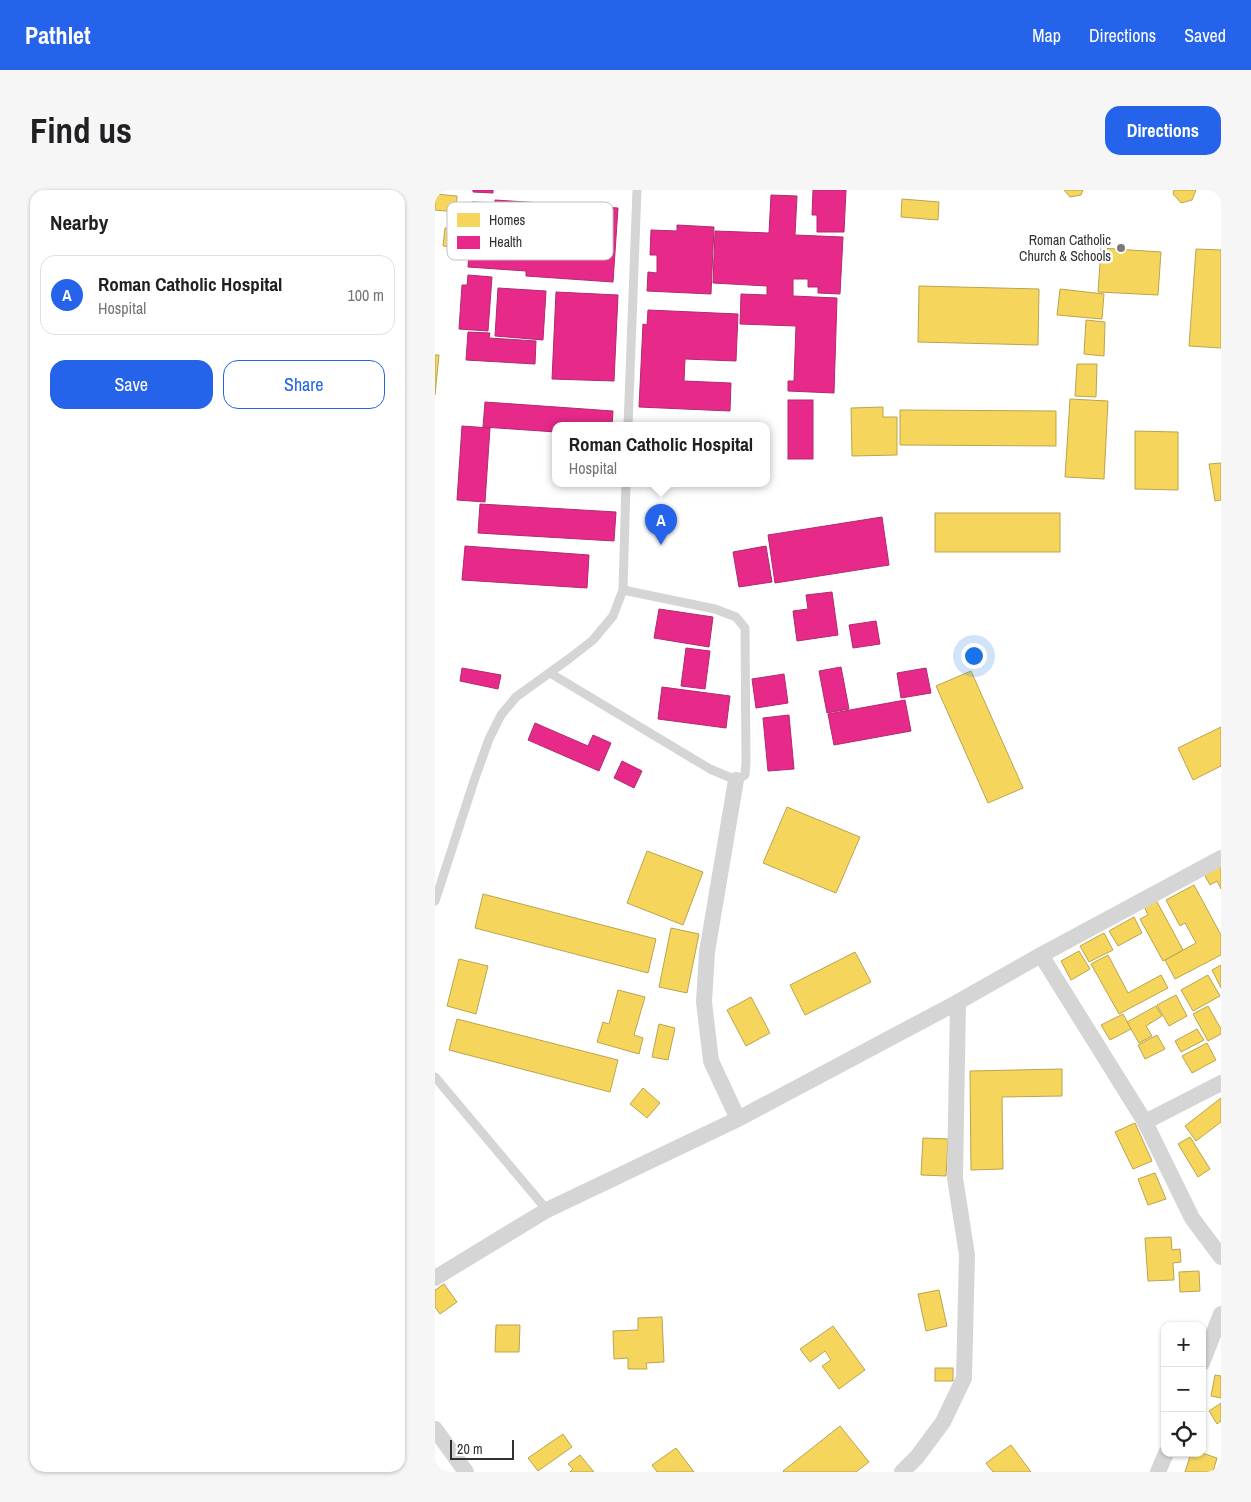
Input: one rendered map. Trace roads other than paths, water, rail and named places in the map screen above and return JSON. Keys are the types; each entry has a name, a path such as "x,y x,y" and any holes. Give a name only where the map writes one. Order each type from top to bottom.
{"street":[{"path":"736,780 707,952 704,1002 711,1061 738,1119"},
{"path":"435,1278 547,1210 738,1119 958,1002 1221,858"},
{"path":"1041,955 1145,1122 1192,1218 1221,1257"},
{"path":"902,1472 917,1457 943,1422 964,1378 967,1255 955,1178 958,1002"},
{"path":"1145,1122 1221,1083"},
{"path":"1206,1352 1221,1314"},
{"path":"435,1429 466,1472"},
{"path":"1158,1472 1164,1457"}],"lane":[{"path":"628,422 637,190"},
{"path":"435,900 480,764 501,714 516,697 593,640 613,616 623,590 626,487"},
{"path":"550,672 710,770 736,780 745,775 745,628 736,617 715,609 623,590"},
{"path":"435,1077 547,1210"}],"place":[{"name":"Roman Catholic Church & Schools","path":"1121,248"},
{"name":"Roman Catholic Hospital","path":"661,545"}]}
